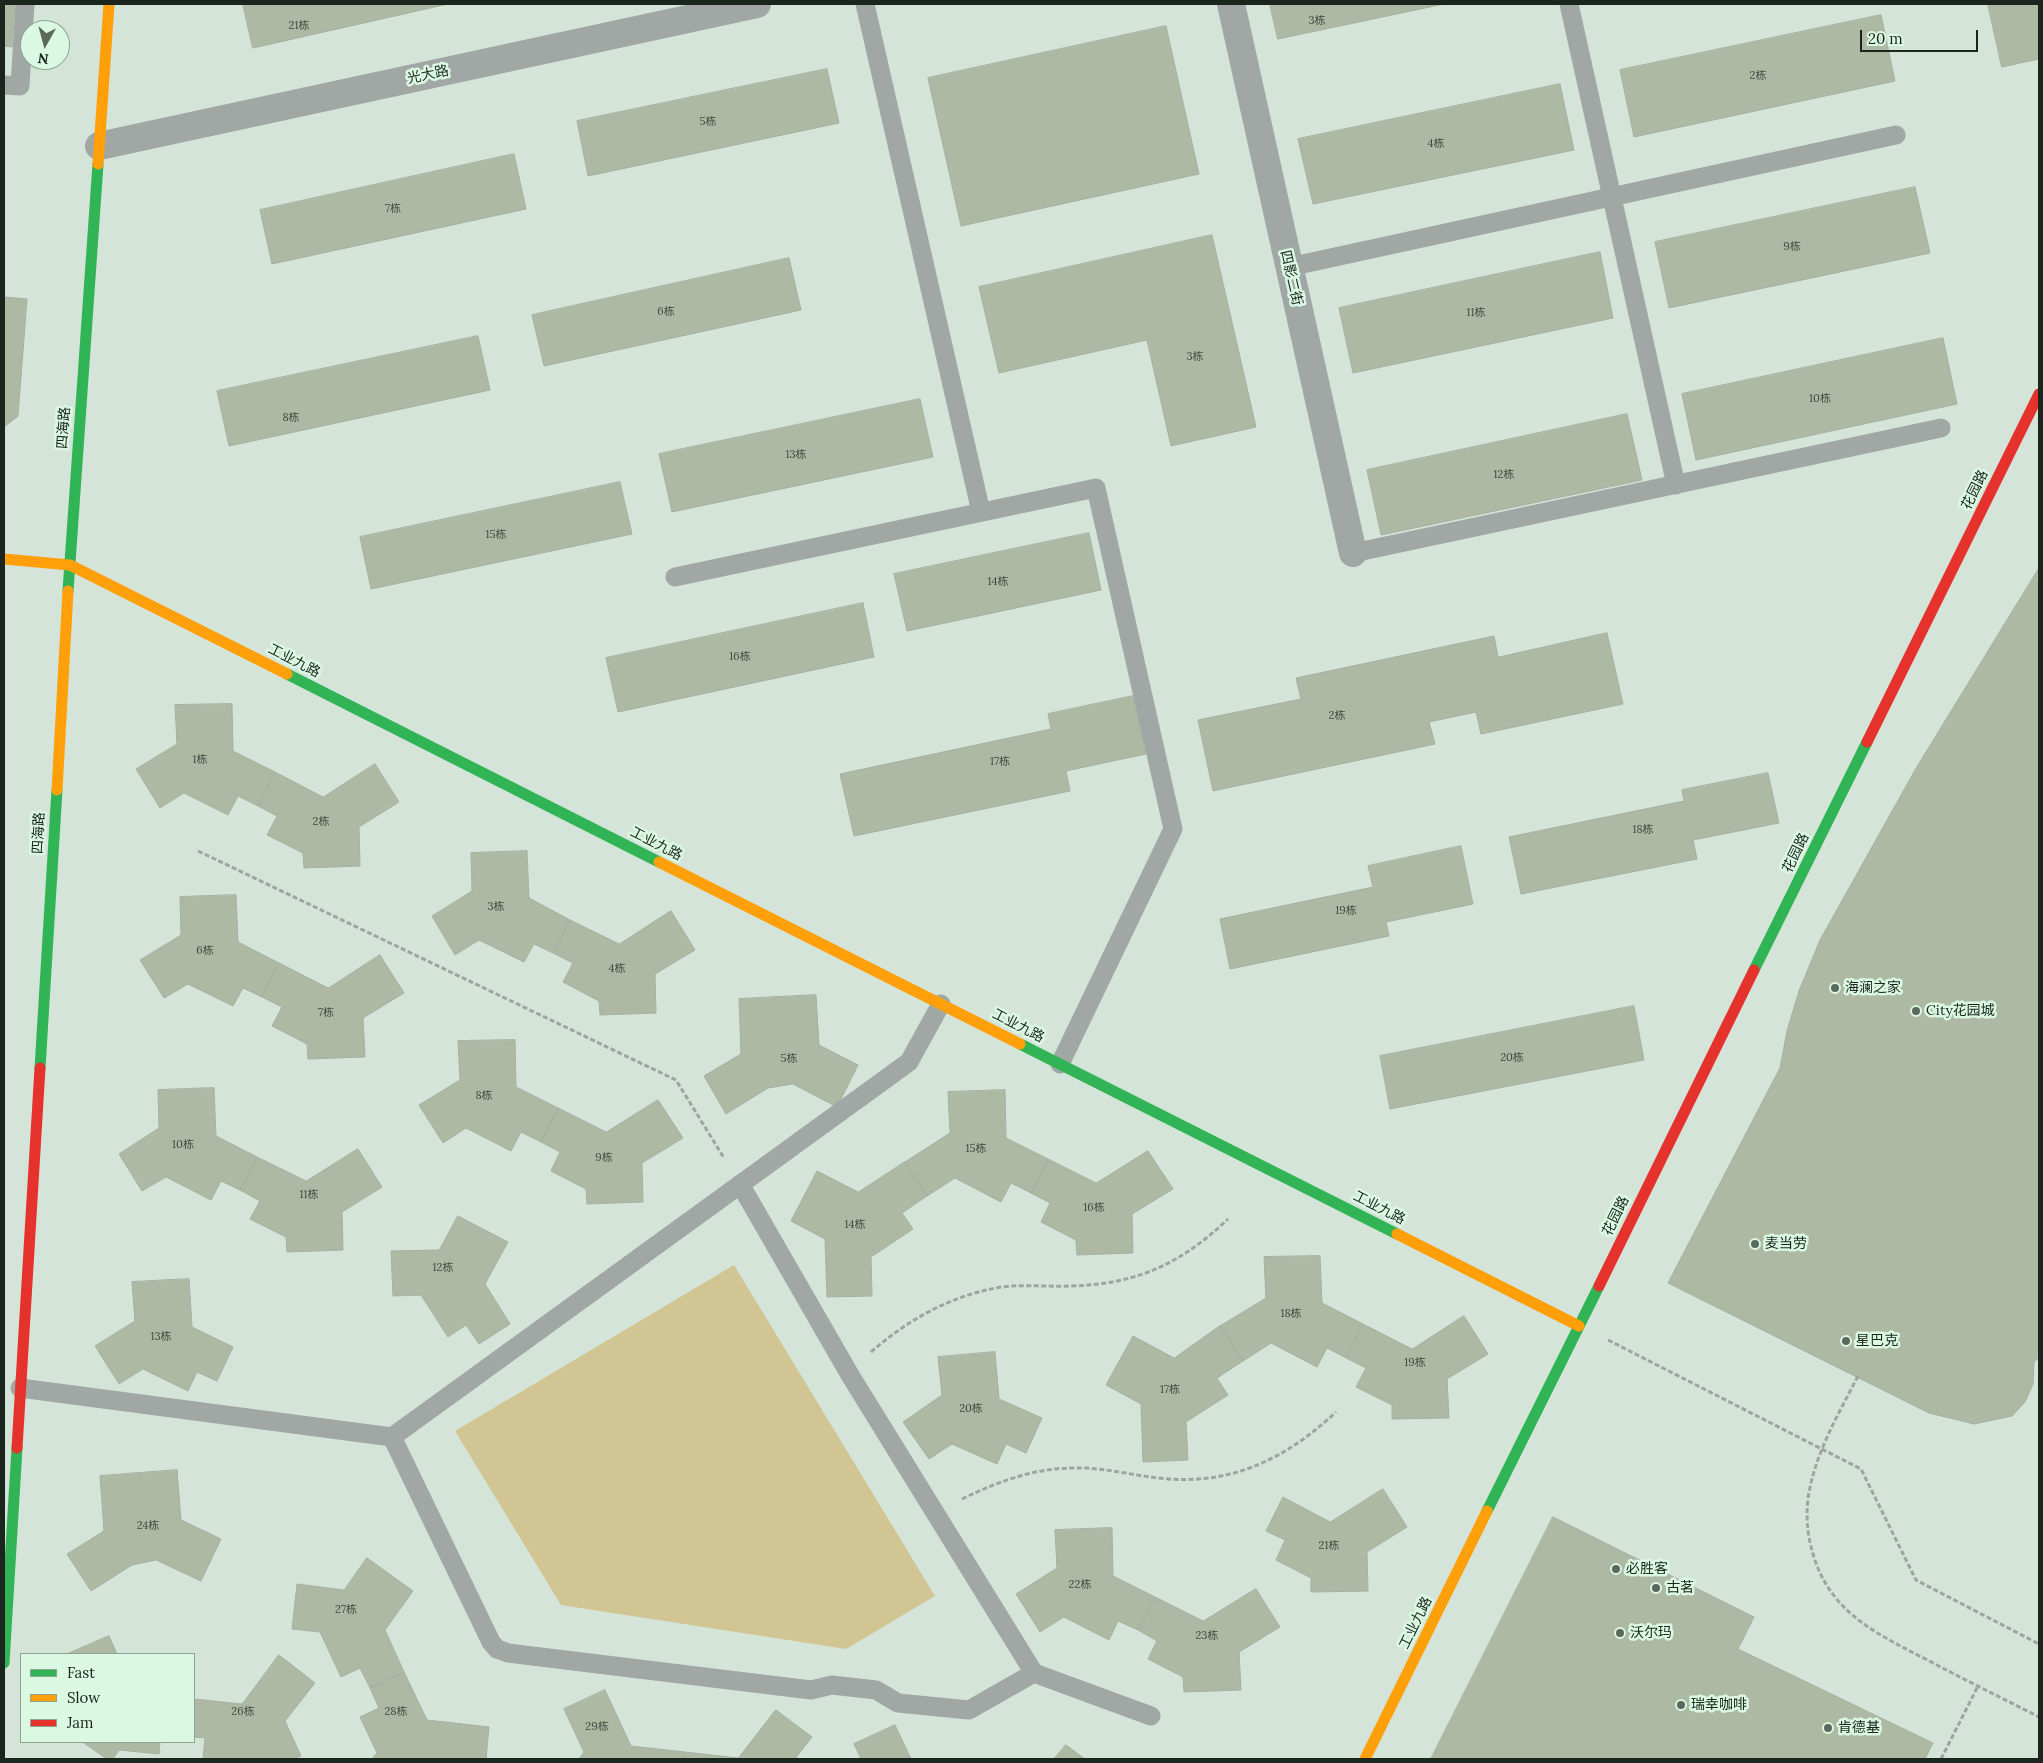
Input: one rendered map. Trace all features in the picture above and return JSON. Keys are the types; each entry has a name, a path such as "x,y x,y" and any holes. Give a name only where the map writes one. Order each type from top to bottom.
{"street":[{"name":"四海路","path":"4,1663 70,566 109,4"},
{"name":"光大路","path":"99,146 757,4"},
{"name":"四影二街","path":"1231,4 1353,553"},
{"name":"花园路","path":"1579,1326 2039,394"},
{"name":"工业九路","path":"4,558 70,566 1579,1326 1365,1759"}],"lane":[{"path":"4,86 20,86 25,4"},
{"path":"865,4 981,512"},
{"path":"1569,4 1676,485"},
{"path":"1289,267 1896,135"},
{"path":"1353,553 1941,428"},
{"path":"675,577 1096,488 1173,829 1060,1064"},
{"path":"20,1388 392,1437 909,1062 941,1004"},
{"path":"740,1184 850,1375 1034,1673 1151,1716"},
{"path":"392,1437 491,1642 497,1649 508,1653 811,1690 832,1685 876,1690 898,1703 969,1710 1034,1673"}],"path":[{"path":"198,851 676,1080 740,1184"},
{"path":"850,1375 870,1352 893,1333 945,1302 1002,1287 1032,1285 1092,1286 1123,1281 1153,1271 1181,1258 1206,1240 1228,1219"},
{"path":"1579,1326 1861,1469 1916,1580 2039,1644"},
{"path":"1858,1376 1829,1433 1811,1484 1807,1504 1808,1537 1816,1565 1827,1589 1849,1614 1881,1636 2039,1717"},
{"path":"937,1516 962,1499 989,1486 1018,1476 1048,1470 1108,1469 1169,1479 1200,1479 1230,1474 1260,1465 1288,1451 1313,1433 1336,1412"},
{"path":"1941,1759 1978,1686"}],"shaded area":[{"path":"734,1265 935,1596 846,1649 561,1605 455,1431"}],"building":[{"path":"4,4 15,4 12,47 4,46"},
{"path":"243,4 448,4 253,48"},
{"path":"1270,4 1444,4 1278,39"},
{"path":"1988,4 2039,4 2039,59 2002,67"},
{"path":"1881,15 1895,81 1634,137 1620,70"},
{"path":"1166,26 1199,174 961,226 928,78"},
{"path":"827,69 839,123 588,176 577,121"},
{"path":"1560,84 1574,150 1313,204 1298,139"},
{"path":"514,154 526,209 272,264 260,210"},
{"path":"1915,187 1930,253 1669,308 1655,242"},
{"path":"1212,235 1256,427 1171,446 1147,340 999,373 979,287"},
{"path":"1600,252 1613,318 1353,373 1339,308"},
{"path":"789,258 801,310 544,366 532,315"},
{"path":"4,297 27,299 18,416 4,427"},
{"path":"478,336 490,390 229,446 217,391"},
{"path":"1943,338 1957,404 1696,460 1682,394"},
{"path":"920,399 933,457 672,512 659,454"},
{"path":"1627,414 1642,480 1381,535 1367,470"},
{"path":"620,482 632,534 371,589 360,537"},
{"path":"1089,533 1101,590 907,631 894,574"},
{"name":"City花园城","path":"2039,568 2039,1357 2034,1362 2033,1384 2025,1402 2012,1416 1974,1424 1929,1413 1668,1283 1780,1068 1787,1031 1799,991 1820,940 1915,770"},
{"path":"863,603 874,657 618,712 606,658"},
{"path":"1607,633 1623,704 1481,734 1476,712 1429,722 1435,744 1213,791 1198,720 1301,699 1296,678 1494,636 1498,657"},
{"path":"1133,696 1146,754 1066,771 1070,791 854,836 840,774 1051,729 1048,714"},
{"path":"232,704 233,751 275,772 258,806 238,796 228,815 184,793 160,808 136,769 177,744 175,705"},
{"path":"375,764 399,802 359,827 360,866 304,868 303,853 267,835 277,816 258,806 275,772 323,797"},
{"path":"1768,773 1779,823 1693,840 1697,859 1521,894 1509,837 1684,801 1682,790"},
{"path":"1461,846 1473,904 1386,922 1389,936 1230,969 1220,919 1373,887 1368,866"},
{"path":"527,851 529,898 570,920 553,953 534,944 524,962 479,940 455,955 432,916 472,891 471,853"},
{"path":"236,895 238,942 279,963 262,997 243,988 233,1006 188,984 164,998 140,960 181,935 180,897"},
{"path":"671,911 695,950 655,974 656,1013 600,1015 599,1001 563,982 573,963 553,953 570,920 619,944"},
{"path":"380,955 404,993 363,1018 365,1057 308,1059 307,1044 272,1026 282,1007 262,997 279,963 328,988"},
{"path":"816,995 819,1045 858,1065 837,1107 793,1084 768,1088 726,1114 704,1076 741,1054 739,999"},
{"path":"1634,1006 1644,1060 1390,1109 1380,1056"},
{"path":"515,1040 516,1087 558,1108 541,1142 521,1132 511,1151 466,1128 443,1143 419,1105 460,1080 458,1041"},
{"path":"214,1088 216,1136 257,1157 240,1190 221,1181 211,1200 166,1177 142,1191 119,1154 159,1128 158,1090"},
{"path":"1005,1090 1006,1138 1048,1159 1031,1193 1011,1183 1001,1202 955,1178 927,1196 905,1162 950,1133 948,1092"},
{"path":"658,1100 683,1138 642,1163 643,1202 587,1204 586,1189 551,1171 560,1152 541,1142 558,1108 606,1132"},
{"path":"358,1149 382,1187 342,1212 343,1250 287,1252 286,1237 250,1219 260,1201 240,1190 257,1157 306,1181"},
{"path":"1148,1151 1173,1189 1132,1214 1133,1253 1077,1255 1076,1240 1041,1222 1050,1203 1031,1193 1048,1159 1096,1183"},
{"path":"905,1162 927,1196 902,1213 913,1229 871,1257 872,1296 827,1297 825,1239 791,1221 817,1171 858,1192"},
{"path":"458,1216 508,1242 485,1284 510,1324 479,1344 466,1325 448,1337 421,1295 393,1296 391,1251 439,1250"},
{"path":"1320,1256 1322,1303 1363,1324 1346,1358 1327,1348 1317,1367 1271,1343 1243,1361 1220,1326 1266,1298 1264,1257"},
{"path":"189,1279 192,1327 233,1347 217,1381 197,1372 188,1391 143,1369 119,1384 95,1346 135,1321 132,1282"},
{"path":"1464,1316 1488,1354 1447,1379 1449,1418 1392,1419 1392,1405 1356,1387 1366,1368 1346,1358 1363,1324 1412,1349"},
{"path":"1220,1326 1243,1361 1217,1378 1228,1395 1186,1422 1188,1460 1143,1462 1141,1404 1106,1385 1133,1336 1174,1358"},
{"path":"995,1352 999,1399 1042,1418 1026,1453 1006,1444 997,1464 952,1444 929,1459 903,1422 942,1395 938,1357"},
{"path":"177,1470 181,1520 221,1539 201,1581 156,1560 132,1565 91,1591 67,1554 104,1531 100,1476"},
{"path":"1383,1489 1407,1527 1367,1552 1368,1591 1311,1592 1311,1578 1276,1560 1285,1540 1266,1531 1283,1497 1330,1522"},
{"name":"沃尔玛","path":"1553,1517 1754,1617 1738,1649 1933,1743 1925,1759 1431,1759"},
{"path":"1112,1528 1113,1576 1155,1597 1138,1630 1118,1621 1109,1640 1064,1617 1040,1632 1016,1594 1057,1568 1055,1530"},
{"path":"367,1558 413,1591 385,1630 404,1672 370,1688 360,1668 341,1677 320,1632 292,1629 297,1584 344,1590"},
{"path":"1256,1589 1280,1627 1239,1652 1241,1690 1184,1692 1183,1677 1148,1659 1157,1641 1138,1630 1155,1597 1203,1621"},
{"path":"109,1636 117,1653 69,1653"},
{"path":"279,1655 315,1683 285,1721 301,1756 293,1759 203,1759 205,1738 195,1737 195,1699 242,1704"},
{"path":"404,1672 427,1720 489,1727 486,1759 372,1759 377,1753 360,1717 379,1708 370,1688"},
{"path":"605,1690 631,1746 685,1752 684,1759 579,1759 584,1752 564,1709"},
{"path":"776,1710 812,1737 795,1759 684,1759 685,1752 738,1758"},
{"path":"895,1725 911,1759 861,1759 854,1744"},
{"path":"84,1743 160,1743 159,1754 119,1750 113,1759 107,1759"},
{"path":"1066,1745 1085,1759 1054,1759"}],"traffic: fast":[{"path":"68,591 98,164"},
{"path":"287,674 659,862"},
{"path":"1754,970 1867,742"},
{"path":"40,1068 57,790"},
{"path":"1020,1044 1397,1234"},
{"path":"1487,1511 1599,1286"},
{"path":"4,1663 17,1448"}],"traffic: slow":[{"path":"98,164 109,4"},
{"path":"4,559 70,565 287,674"},
{"path":"57,790 68,591"},
{"path":"659,862 1020,1044"},
{"path":"1397,1234 1579,1326"},
{"path":"1365,1759 1487,1511"}],"traffic: jam":[{"path":"1867,742 2039,394"},
{"path":"1599,1286 1754,970"},
{"path":"17,1448 40,1068"}],"place":[{"name":"海澜之家","path":"1835,988"},
{"name":"City花园城","path":"1916,1011"},
{"name":"麦当劳","path":"1755,1244"},
{"name":"星巴克","path":"1846,1341"},
{"name":"必胜客","path":"1616,1569"},
{"name":"古茗","path":"1656,1588"},
{"name":"沃尔玛","path":"1620,1633"},
{"name":"瑞幸咖啡","path":"1681,1705"},
{"name":"肯德基","path":"1828,1728"}]}
